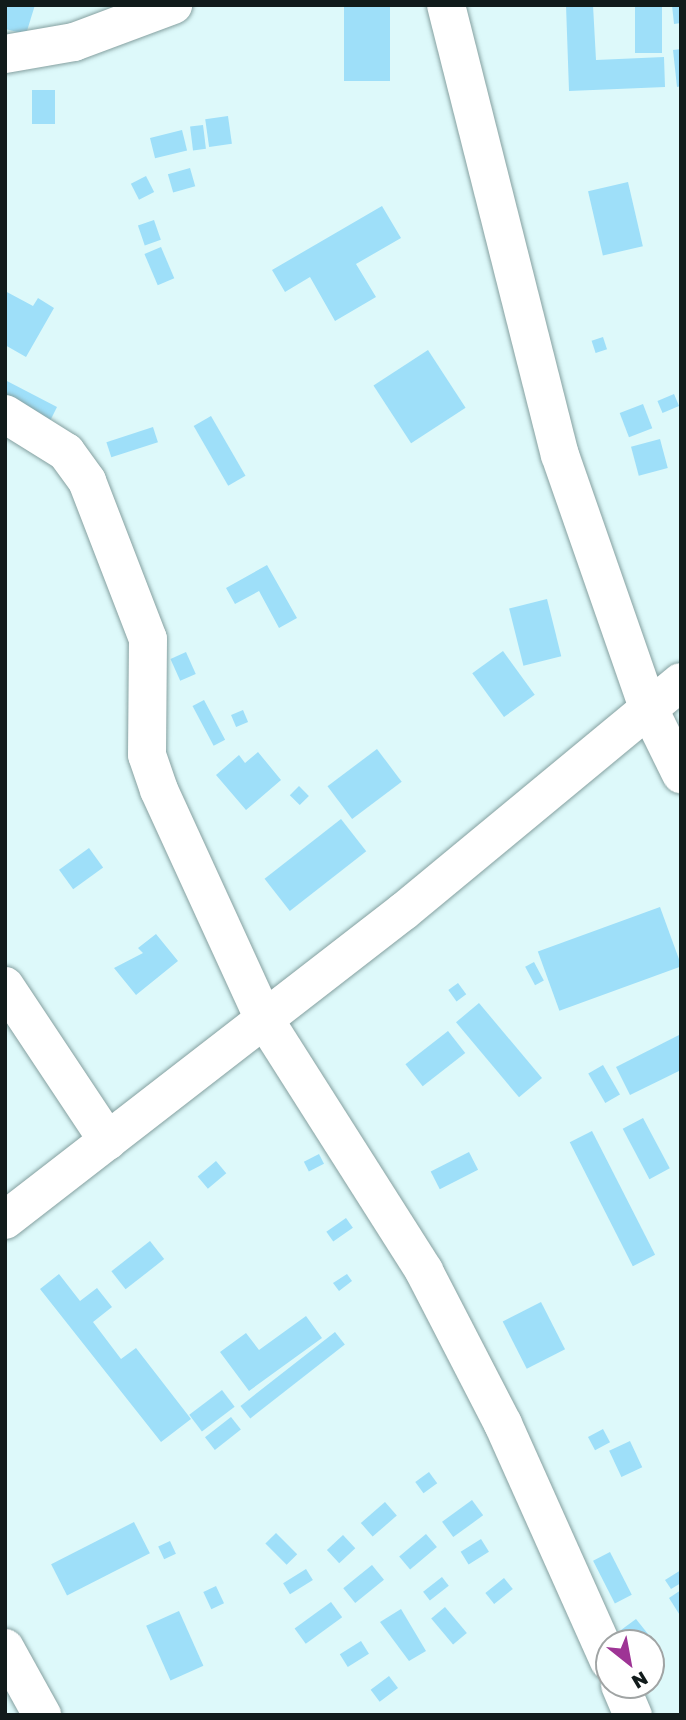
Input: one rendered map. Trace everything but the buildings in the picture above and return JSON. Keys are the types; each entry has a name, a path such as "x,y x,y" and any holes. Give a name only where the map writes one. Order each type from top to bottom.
{"street":[{"path":"5,54 74,42 173,5"},
{"path":"446,5 560,455 648,707 681,774"},
{"path":"5,414 66,452 87,481 148,639 147,755 263,1017 424,1271 503,1423 595,1630"},
{"path":"5,1220 263,1017 404,911 681,682"},
{"path":"5,986 108,1141"},
{"path":"5,1648 42,1715"}]}
